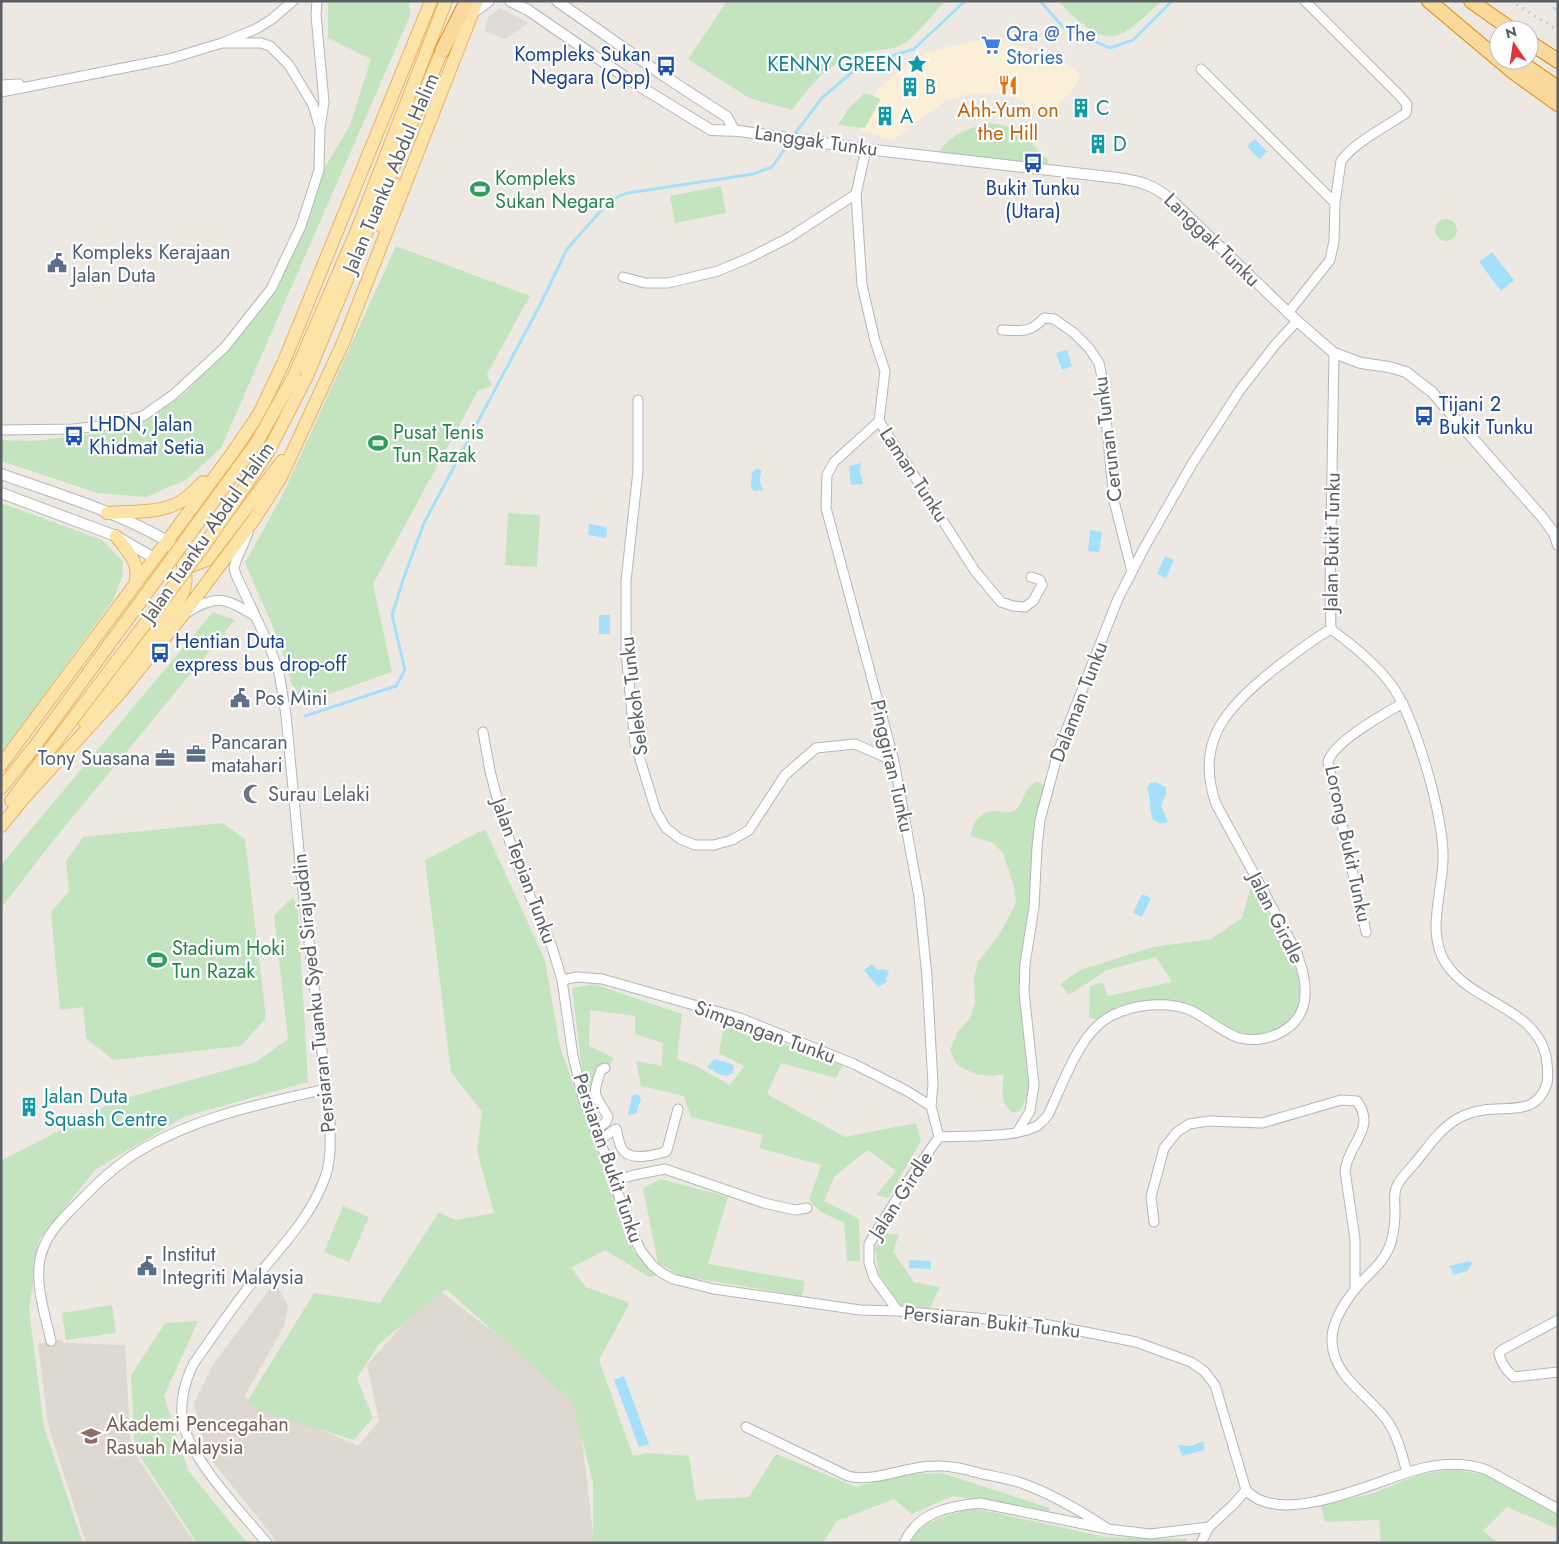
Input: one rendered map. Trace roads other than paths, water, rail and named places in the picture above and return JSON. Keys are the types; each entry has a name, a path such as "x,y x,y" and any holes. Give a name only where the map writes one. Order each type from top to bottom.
{"highway":[{"path":"1430,1 1489,41"},
{"path":"1430,1 1512,71 1558,104"},
{"path":"1471,1 1498,20"},
{"path":"442,52 473,5"},
{"path":"1539,49 1558,62"},
{"path":"1532,70 1558,88"}],"main road":[{"name":"Jalan Tuanku Abdul Halim","path":"1,765 231,455 259,414 286,359 431,1"},
{"name":"Jalan Tuanku Abdul Halim","path":"1,815 200,550 268,452 307,376 406,126 446,1"},
{"name":"Jalan Tuanku Abdul Halim","path":"1,788 34,746 257,442 294,376 355,235 442,52 461,1"},
{"name":"Jalan Tuanku Abdul Halim","path":"23,799 120,693 182,616 250,514 280,479 343,343 473,5"},
{"path":"343,343 348,320 395,183 406,126"},
{"path":"308,343 375,138"},
{"path":"107,513 148,510 179,503 189,496 231,455"},
{"path":"208,485 203,497 203,506 204,514 209,520 216,524 222,524 250,514"},
{"path":"154,558 168,566 184,569 207,560 250,514"},
{"path":"116,536 136,563 137,574 135,584"},
{"path":"1,826 158,628 184,592 186,575 180,555 167,541"},
{"path":"118,607 144,596 152,598 161,607 158,628"}],"street":[{"path":"1,92 169,59 222,43 256,29 272,19 293,1"},
{"path":"1,430 72,429 109,425 143,416 173,395 225,347 270,289 300,226 320,170 320,129 324,102 316,15 317,1"},
{"path":"423,19 424,1"},
{"path":"473,5 490,1"},
{"name":"Langgak Tunku","path":"510,1 528,10 631,81 710,130 734,130 866,149 1118,178 1150,185 1161,190 1296,321 1334,353 1361,362 1406,372 1432,392 1542,517 1554,533 1558,545"},
{"name":"Langgak Tunku","path":"557,1 661,74 727,117 734,130"},
{"path":"1288,313 1330,260 1334,241 1335,203 1341,161 1364,141 1406,113 1407,104 1305,1"},
{"path":"222,43 261,43 270,46 289,65 313,105 320,129"},
{"path":"1201,69 1335,203"},
{"path":"1,84 45,82"},
{"name":"Laman Tunku","path":"866,149 856,194 862,285 875,341 885,371 879,421 975,571 1001,602 1024,607 1033,601 1042,585 1040,580 1032,577"},
{"path":"623,277 645,283 668,283 718,271 790,238 856,194"},
{"name":"Cerunan Tunku","path":"1002,330 1032,330 1044,318 1054,319 1084,343 1099,363 1114,501 1132,572"},
{"name":"Dalaman Tunku","path":"1018,1131 1030,1111 1034,1085 1025,1003 1024,973 1034,907 1037,847 1040,820 1059,749 1118,601 1144,548 1192,464 1240,390 1296,321"},
{"name":"Jalan Bukit Tunku","path":"1334,353 1330,592 1332,629 1390,682 1403,703 1415,733 1432,791 1441,834 1443,861 1436,931 1440,952 1446,965 1457,978 1472,990 1514,1014 1532,1029 1544,1049 1548,1070 1547,1081 1539,1096 1527,1107 1512,1110 1484,1110 1476,1112 1456,1120 1443,1129 1396,1187 1394,1225 1390,1247 1381,1262 1355,1289 1336,1320 1332,1341 1335,1358 1344,1376 1388,1422 1397,1440 1408,1472"},
{"name":"Selekoh Tunku","path":"638,400 638,471 626,580 626,652 636,743 656,811 666,828 680,839 695,846 714,845 732,840 749,830 786,775 816,748 855,744 894,761"},
{"name":"Pinggiran Tunku","path":"879,421 834,462 827,475 826,508 894,761 919,897 933,1084 931,1106 939,1137"},
{"path":"1,474 107,513 167,541"},
{"path":"1,493 116,536 154,558"},
{"name":"Persiaran Tuanku Syed Sirajuddin","path":"250,514 234,568 270,645 279,673 286,715 302,883 330,1119 331,1148 325,1179 300,1226 247,1289 194,1363 188,1375 182,1407 183,1422 196,1452 223,1491 267,1543"},
{"path":"182,616 202,604 220,600 233,602 256,616"},
{"name":"Jalan Girdle","path":"898,1311 874,1278 869,1263 869,1244 904,1187 939,1137 1018,1131 1036,1126 1048,1115 1078,1050 1093,1029 1112,1015 1134,1007 1161,1004 1190,1010 1238,1038 1254,1040 1275,1037 1298,1018 1304,1005 1305,994 1303,972 1297,953 1216,804 1210,789 1208,768 1216,732 1225,716 1244,694 1298,650 1332,629"},
{"name":"Lorong Bukit Tunku","path":"1366,932 1328,762 1329,756 1335,748 1347,738 1403,703"},
{"name":"Jalan Tepian Tunku","path":"483,732 490,771 505,828 526,887 552,947 562,980"},
{"name":"Simpangan Tunku","path":"562,980 576,977 602,979 740,1018 854,1064 931,1106"},
{"name":"Persiaran Bukit Tunku","path":"562,980 573,1056 584,1098 628,1224 641,1251 652,1265 674,1279 714,1289 860,1310 898,1311 1044,1324 1136,1342 1190,1362 1204,1371 1215,1385 1246,1490"},
{"path":"605,1068 601,1070 594,1089 597,1098 616,1129 622,1149 627,1153 637,1157 668,1150 678,1109"},
{"path":"51,1341 40,1292 40,1260 46,1240 59,1222 92,1189 131,1156 161,1138 193,1124 256,1105 326,1088"},
{"path":"1154,1222 1151,1197 1164,1148 1177,1132 1189,1124 1209,1121 1262,1123 1341,1100 1357,1101 1362,1108 1365,1126 1346,1162 1355,1239 1355,1289"},
{"path":"595,1131 606,1122 608,1117"},
{"path":"599,1140 616,1129"},
{"path":"614,1181 665,1169 764,1203 795,1210 807,1208"},
{"path":"1558,1320 1502,1350 1499,1356 1509,1374 1514,1377 1558,1372"},
{"path":"746,1428 856,1478 865,1478 909,1468 935,1466 959,1468 1023,1483 1075,1507 1108,1529"},
{"path":"1201,1543 1209,1527 1246,1490 1257,1499 1268,1503 1291,1505 1362,1489 1408,1472 1432,1466 1459,1464 1475,1466 1499,1475 1558,1509"},
{"path":"904,1543 909,1532 920,1520 936,1512 962,1505 980,1503 1108,1529 1150,1534 1209,1527"}],"water":[{"path":"1255,139 1267,152 1259,159 1247,146"},
{"path":"1492,252 1514,280 1501,291 1479,262"},
{"path":"1067,350 1072,366 1062,370 1056,353"},
{"path":"861,463 860,472 863,484 851,485 849,466"},
{"path":"757,468 762,471 760,481 764,490 753,491 751,485 752,473"},
{"path":"589,524 607,527 606,538 588,535"},
{"path":"1090,530 1102,532 1099,552 1088,551"},
{"path":"1165,556 1174,560 1166,578 1157,574"},
{"path":"599,615 610,615 610,634 599,634"},
{"path":"1156,782 1166,787 1166,794 1161,806 1168,822 1161,824 1153,820 1147,788 1150,783"},
{"path":"1142,894 1151,898 1142,917 1133,913"},
{"path":"872,964 877,970 886,969 889,973 886,978 887,982 878,987 864,970"},
{"path":"714,1059 730,1063 734,1066 733,1073 726,1076 718,1074 707,1067"},
{"path":"638,1094 641,1099 636,1114 628,1115 632,1096"},
{"path":"909,1260 931,1261 931,1269 909,1268"},
{"path":"1470,1261 1473,1263 1467,1271 1453,1275 1452,1270 1448,1266"},
{"path":"624,1376 649,1444 639,1447 614,1380"},
{"path":"1203,1441 1205,1450 1182,1456 1178,1445 1192,1446"}],"waterway":[{"path":"793,136 822,98 851,73 873,62 914,49 965,1"},
{"path":"1040,1 1063,27 1110,48 1133,40 1172,1"},
{"path":"1554,8 1558,10"},
{"path":"305,716 396,686 405,670 392,615 424,523 540,305 567,249 605,206 619,196 628,193 753,174 772,167 790,141"}],"railway":[{"path":"1511,1 1558,30"}],"place":[{"name":"Qra @ The Stories","path":"991,45"},
{"name":"KENNY GREEN","path":"917,64"},
{"name":"Kompleks Sukan Negara (Opp)","path":"666,66"},
{"name":"Ahh-Yum on the Hill","path":"1008,85"},
{"name":"B","path":"910,87"},
{"name":"C","path":"1081,108"},
{"name":"A","path":"885,116"},
{"name":"D","path":"1098,144"},
{"name":"Bukit Tunku (Utara)","path":"1033,163"},
{"name":"Kompleks Sukan Negara","path":"480,189"},
{"name":"Kompleks Kerajaan Jalan Duta","path":"57,263"},
{"name":"Tijani 2 Bukit Tunku","path":"1424,416"},
{"name":"LHDN, Jalan Khidmat Setia","path":"74,436"},
{"name":"Pusat Tenis Tun Razak","path":"378,443"},
{"name":"Hentian Duta express bus drop-off","path":"160,653"},
{"name":"Pos Mini","path":"240,698"},
{"name":"Pancaran matahari","path":"196,754"},
{"name":"Tony Suasana","path":"165,758"},
{"name":"Surau Lelaki","path":"253,794"},
{"name":"Stadium Hoki Tun Razak","path":"157,960"},
{"name":"Jalan Duta Squash Centre","path":"29,1107"},
{"name":"Institut Integriti Malaysia","path":"147,1266"},
{"name":"Akademi Pencegahan Rasuah Malaysia","path":"91,1436"}]}
